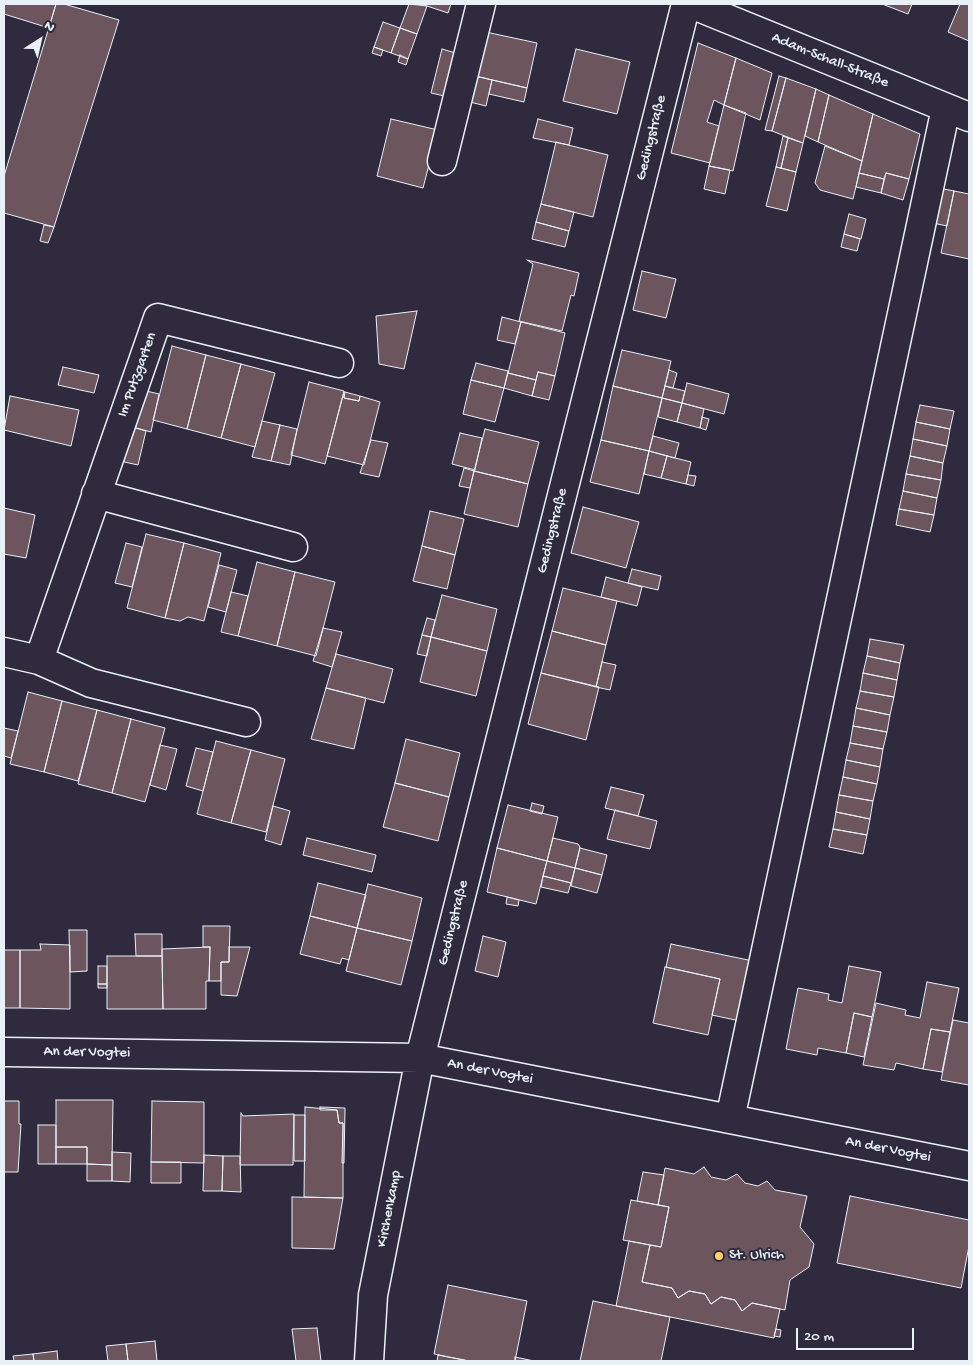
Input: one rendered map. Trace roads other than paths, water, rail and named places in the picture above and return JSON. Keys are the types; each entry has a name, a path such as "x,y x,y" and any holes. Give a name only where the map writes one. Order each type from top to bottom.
{"street":[{"path":"442,161 481,4"},
{"name":"Gedingstraße","path":"420,1058 686,4"},
{"name":"Adam-Schall-Straße","path":"691,4 957,113"},
{"path":"730,1119 957,113"},
{"name":"Im Putzgarten","path":"39,660 158,318 340,364"},
{"path":"96,494 293,547"},
{"path":"4,652 39,660 91,683 246,722"},
{"name":"An der Vogtei","path":"4,1052 420,1058 969,1166"},
{"name":"Kirchenkamp","path":"369,1361 372,1295 420,1058"}],"place":[{"name":"St. Ulrich","path":"719,1256"}]}
